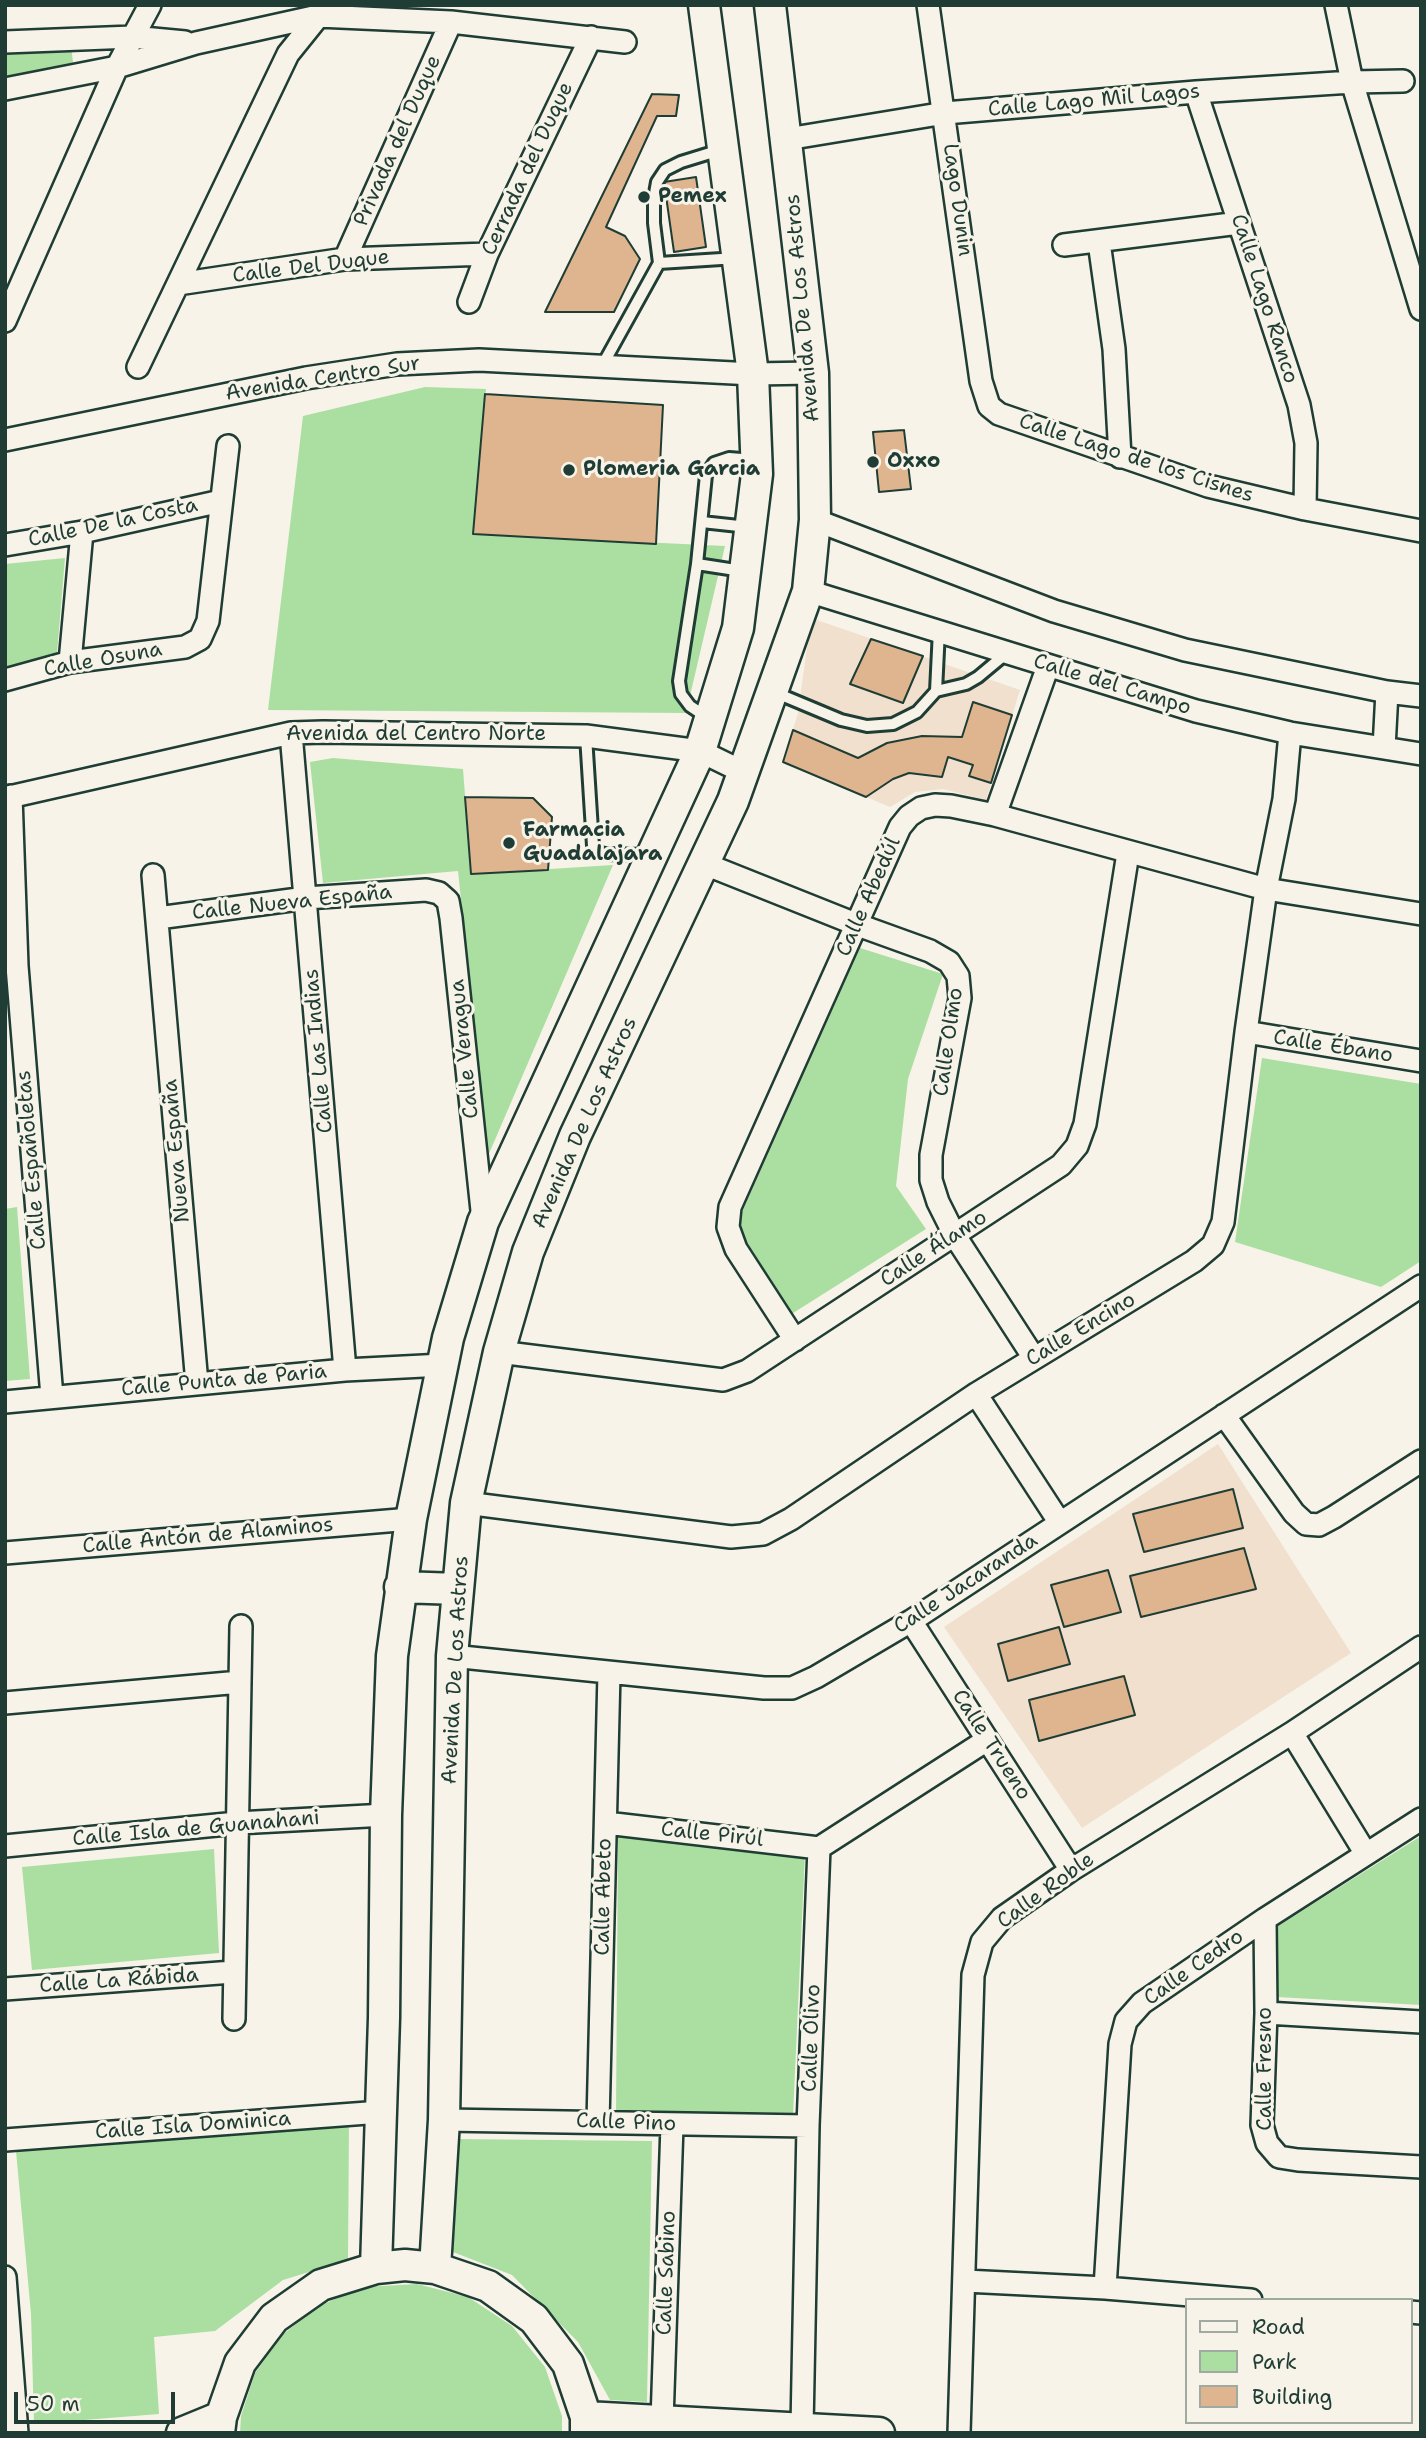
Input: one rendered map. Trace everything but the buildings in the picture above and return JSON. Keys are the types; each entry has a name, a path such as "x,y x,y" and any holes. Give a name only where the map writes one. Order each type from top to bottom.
{"main road":[{"path":"376,2268 392,1656 411,1519 443,1365 483,1222 701,751 738,628 756,461 753,374 704,5"},
{"name":"Avenida De Los Astros","path":"435,2268 444,2120 452,1656 466,1503 499,1352 528,1252 575,1136 733,802 808,591 815,520 813,373 771,5"},
{"path":"400,1587 458,1589"},
{"path":"182,2433 220,2425 240,2363 274,2318 321,2285 376,2268 405,2265 435,2268 488,2286 534,2319 568,2364 586,2425 662,2421 879,2433"}],"street":[{"path":"5,321 117,67 150,5"},
{"name":"Lago Dunin","path":"928,5 985,396"},
{"path":"1335,5 1352,82 1421,310"},
{"path":"138,367 288,54 324,10"},
{"path":"5,89 117,67 196,43 324,10 625,42"},
{"name":"Privada del Duque","path":"345,259 451,22"},
{"path":"5,42 132,37 196,43"},
{"name":"Cerrada del Duque","path":"469,302 487,254 591,37"},
{"name":"Calle Lago Mil Lagos","path":"787,139 945,114 1196,92 1403,81"},
{"name":"Calle Lago Ranco","path":"1196,92 1299,405 1306,443 1305,509"},
{"path":"1064,246 1239,223"},
{"path":"1098,242 1114,349 1120,457"},
{"name":"Calle Del Duque","path":"178,284 345,259 487,254"},
{"name":"Avenida Centro Sur","path":"5,440 306,378 397,364 479,360 753,374 813,373"},
{"name":"Calle Lago de los Cisnes","path":"985,396 989,406 999,414 1208,486 1305,509 1421,531"},
{"path":"221,500 228,446"},
{"name":"Calle De la Costa","path":"5,545 82,532 221,500"},
{"name":"Calle Osuna","path":"5,680 70,662 185,647 200,639 208,621 221,500"},
{"path":"815,520 1054,611 1185,650 1387,692 1421,696"},
{"path":"70,662 82,532"},
{"name":"Calle del Campo","path":"808,591 1196,711 1290,733 1421,754"},
{"path":"995,815 1048,666"},
{"path":"1384,748 1387,692"},
{"name":"Avenida del Centro Norte","path":"8,797 291,733 586,736 701,751 744,772"},
{"name":"Calle Las Indias","path":"291,733 345,1370"},
{"name":"Calle Encino","path":"466,1503 731,1537 762,1534 791,1519 976,1394 1194,1261 1213,1245 1223,1222 1266,889 1284,799 1290,733"},
{"name":"Calle Españoletas","path":"8,797 11,968 52,1397"},
{"name":"Calle Abedúl","path":"795,1340 736,1249 728,1227 730,1207 900,827 909,816 921,808 935,805 995,815 1266,889 1421,914"},
{"name":"Calle Álamo","path":"499,1352 723,1380 747,1371 1060,1165 1077,1146 1085,1124 1128,853"},
{"name":"Calle Olmo","path":"705,864 930,951 948,962 958,976 960,998 931,1154 931,1180 938,1202 955,1236 1034,1358"},
{"name":"Nueva España","path":"153,875 197,1384"},
{"name":"Calle Nueva España","path":"158,918 306,898 426,890"},
{"name":"Calle Veragua","path":"426,890 439,893 447,901 451,918 483,1222"},
{"name":"Calle Ébano","path":"1246,1032 1421,1061"},
{"name":"Calle Jacaranda","path":"452,1656 764,1688 792,1688 816,1677 911,1620 1421,1286"},
{"name":"Calle Punta de Paria","path":"5,1402 345,1370 443,1365"},
{"path":"976,1394 1060,1523"},
{"path":"1224,1415 1294,1513 1306,1524 1319,1525 1334,1517 1421,1461"},
{"name":"Calle Antón de Alaminos","path":"5,1553 411,1519"},
{"name":"Calle Trueno","path":"911,1620 1071,1870"},
{"path":"234,2019 241,1626"},
{"name":"Calle Roble","path":"959,2433 972,1975 982,1942 1002,1918 1071,1870 1292,1733 1421,1647"},
{"name":"Calle Abeto","path":"598,2122 609,1673"},
{"path":"5,1703 240,1682"},
{"path":"1292,1733 1366,1854"},
{"path":"819,1847 987,1740"},
{"name":"Calle Isla de Guanahani","path":"5,1846 237,1823 386,1815"},
{"name":"Calle Cedro","path":"1105,2288 1120,2044 1126,2021 1142,2003 1265,1919 1421,1819"},
{"name":"Calle Pirúl","path":"606,1823 819,1847"},
{"name":"Calle Olivo","path":"802,2427 808,2126 819,1847"},
{"name":"Calle Fresno","path":"1265,1919 1266,2013 1262,2125 1267,2143 1279,2157 1298,2160 1421,2167"},
{"name":"Calle La Rábida","path":"5,1989 233,1972"},
{"path":"1266,2013 1421,2022"},
{"name":"Calle Isla Dominica","path":"5,2140 381,2112"},
{"name":"Calle Pino","path":"444,2120 808,2126"},
{"name":"Calle Sabino","path":"662,2421 672,2124"},
{"path":"5,2277 17,2433"},
{"path":"965,2281 1227,2298"}],"lane":[{"path":"602,366 659,263 654,199 657,182 665,170 681,162 723,149"},
{"path":"659,263 737,257"},
{"path":"710,719 690,706 681,694 679,681 697,564 706,475 714,463 729,458 756,461"},
{"path":"702,522 750,527"},
{"path":"697,564 745,571"},
{"path":"936,691 939,630"},
{"path":"774,692 841,720 867,726 893,724 917,712 936,691 966,684 978,677 1008,652"},
{"path":"586,736 593,846 597,852 605,855 652,855"}],"shaded area":[{"path":"811,618 1020,690 986,800 943,789 915,792 890,807 783,762 798,713"},
{"path":"1218,1444 1351,1653 1082,1828 944,1627"}],"green space":[{"path":"71,44 73,63 5,77 5,51"},
{"path":"425,387 486,389 473,534 725,546 686,713 268,710 303,416"},
{"path":"65,558 57,653 5,668 5,564"},
{"path":"333,758 463,769 471,874 613,865 488,1156 458,871 323,883 310,762"},
{"path":"860,948 943,974 908,1079 896,1186 926,1229 790,1315 734,1230"},
{"path":"1262,1058 1421,1084 1421,1261 1381,1287 1235,1242"},
{"path":"17,1207 30,1379 5,1381 5,1209"},
{"path":"618,1835 805,1853 793,2115 616,2111"},
{"path":"1421,1836 1421,2005 1277,1997 1278,1926"},
{"path":"214,1849 219,1953 32,1970 22,1867"},
{"path":"349,2123 348,2260 283,2280 215,2331 154,2337 159,2414 34,2424 31,2314 16,2151"},
{"path":"457,2139 652,2141 647,2402 610,2400 578,2342 512,2275 453,2252"},
{"path":"417,2284 468,2297 512,2326 545,2367 562,2416 562,2433 240,2433 241,2416 255,2373 281,2336 316,2307 364,2287"}],"place":[{"name":"Pemex","path":"644,197"},
{"name":"Oxxo","path":"873,462"},
{"name":"Plomeria Garcia","path":"569,470"},
{"name":"Farmacia Guadalajara","path":"509,843"}]}
